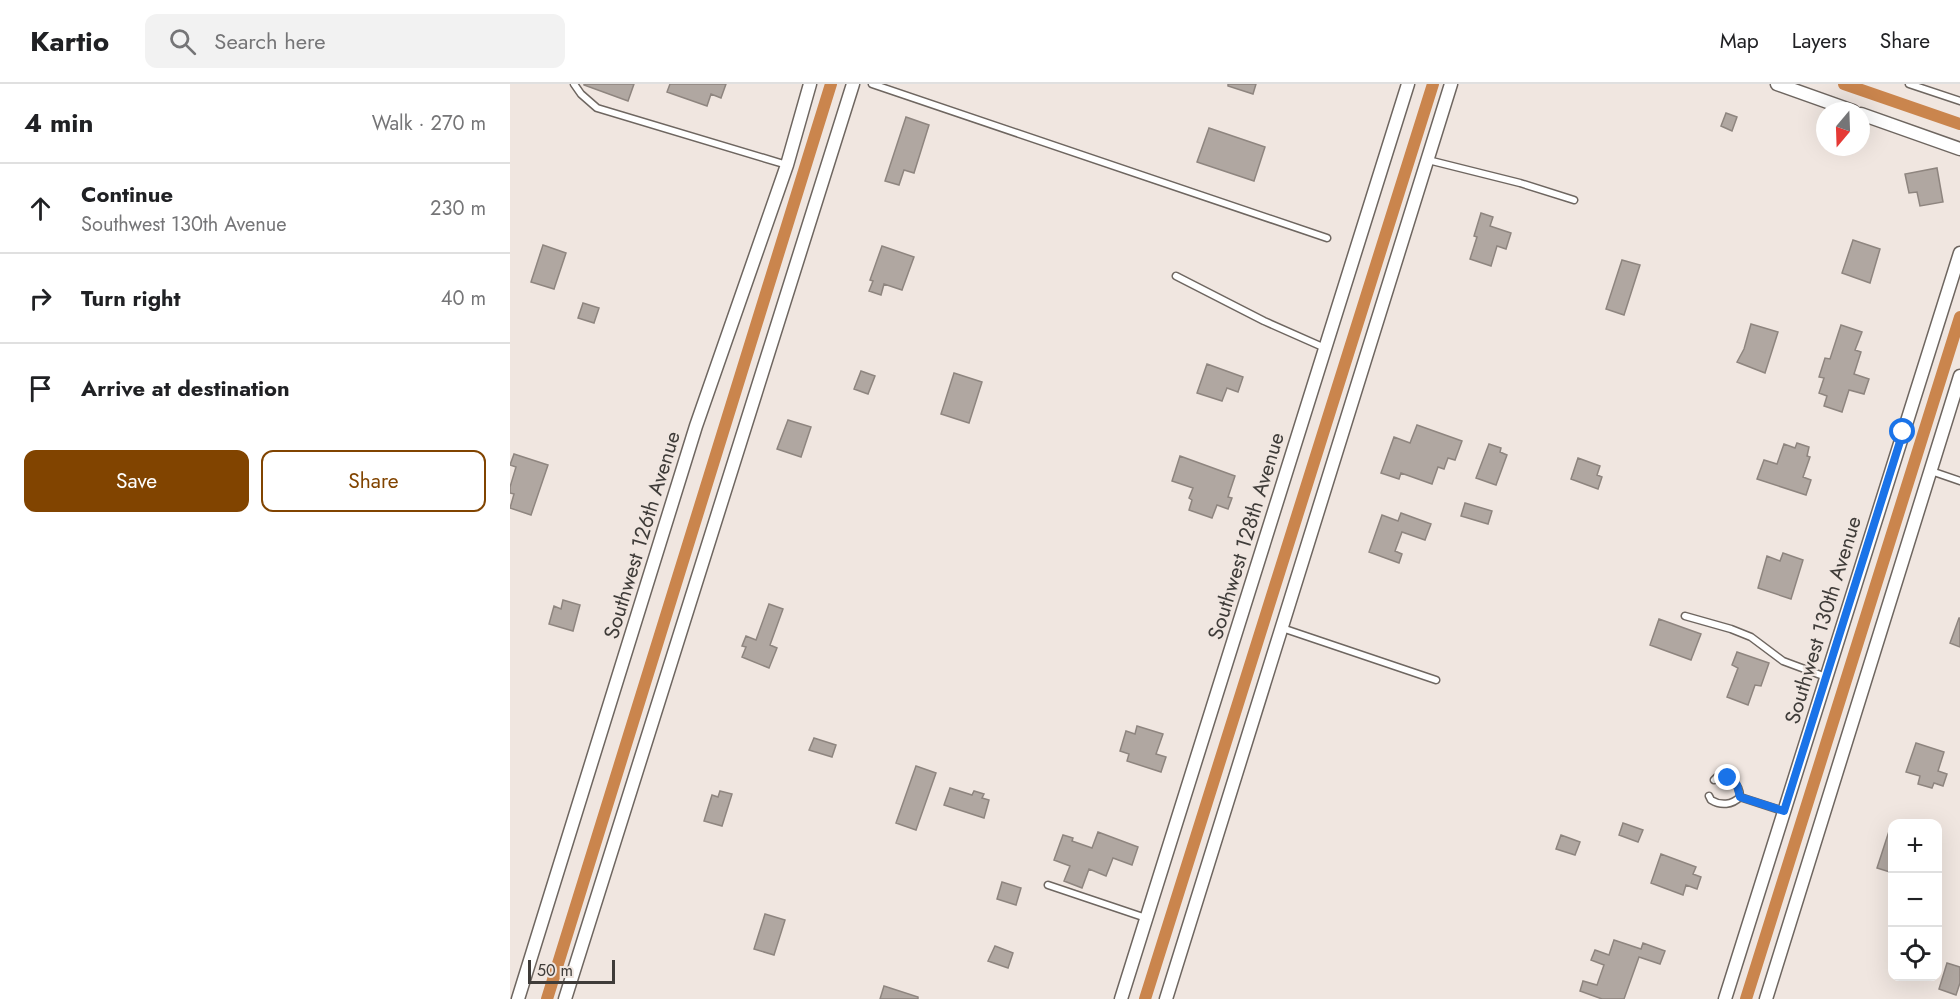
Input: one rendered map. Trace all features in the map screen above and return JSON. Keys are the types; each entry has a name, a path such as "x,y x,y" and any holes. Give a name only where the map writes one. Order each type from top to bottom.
{"street":[{"name":"Southwest 126th Avenue","path":"518,999 696,426 787,165 810,84"},
{"path":"565,999 853,84"},
{"name":"Southwest 128th Avenue","path":"1121,999 1408,84"},
{"path":"1167,999 1452,84"},
{"path":"1777,84 1828,102"},
{"path":"1870,117 1960,149"},
{"name":"Southwest 130th Avenue","path":"1725,999 1960,253"},
{"path":"1766,999 1960,376"}],"lane":[{"path":"574,84 581,94 597,108 787,165"},
{"path":"872,84 1327,238"},
{"path":"1909,84 1960,101"},
{"path":"1428,160 1520,183 1574,200"},
{"path":"1176,276 1264,321 1325,348"},
{"path":"1930,471 1960,481"},
{"path":"1685,616 1751,637 1782,661 1826,677"},
{"path":"1282,628 1436,680"},
{"path":"1714,780 1722,777 1734,782 1739,789 1740,797"},
{"path":"1709,796 1711,801 1723,804 1733,803 1740,797"},
{"path":"1740,797 1784,811"},
{"path":"1048,885 1146,918"}],"building":[{"path":"584,84 634,84 628,101"},
{"path":"670,84 726,84 721,98 711,94 707,106 667,92"},
{"path":"1228,84 1256,84 1253,94 1228,86"},
{"path":"1726,113 1737,117 1732,131 1721,126"},
{"path":"906,117 929,125 914,173 904,170 899,185 885,181"},
{"path":"1209,128 1265,147 1254,181 1197,162"},
{"path":"1937,168 1943,202 1920,206 1917,192 1909,193 1905,174"},
{"path":"1481,213 1493,217 1490,226 1511,233 1506,249 1497,246 1491,266 1470,259"},
{"path":"1853,240 1880,249 1870,283 1842,273"},
{"path":"543,245 566,253 554,289 531,282"},
{"path":"882,246 914,257 902,290 884,284 881,295 869,291 873,281 870,280"},
{"path":"1622,260 1640,265 1624,315 1606,309"},
{"path":"583,303 599,308 594,323 578,318"},
{"path":"1751,324 1778,332 1765,373 1737,362 1744,349"},
{"path":"1841,325 1862,332 1855,350 1861,352 1854,374 1869,379 1864,394 1849,390 1842,412 1824,406 1827,396 1819,393 1824,378 1819,377 1825,358 1830,359"},
{"path":"1207,364 1243,377 1238,392 1227,388 1222,401 1197,393"},
{"path":"861,371 875,376 868,394 854,389"},
{"path":"954,373 982,382 969,423 941,414"},
{"path":"788,420 811,427 801,457 777,449"},
{"path":"1417,425 1462,441 1455,460 1448,458 1444,469 1438,467 1432,484 1401,473 1399,479 1381,473 1394,437 1410,443"},
{"path":"1797,443 1809,447 1807,456 1810,457 1803,477 1811,480 1806,495 1757,479 1764,460 1777,464 1784,444 1795,448"},
{"path":"1489,444 1501,448 1500,452 1507,455 1496,485 1476,478"},
{"path":"514,454 548,465 531,515 510,508 514,494 510,493 510,487 516,467 510,465"},
{"path":"1180,456 1235,476 1228,497 1232,498 1228,509 1217,505 1212,518 1189,510 1192,500 1189,498 1193,488 1172,481"},
{"path":"1578,458 1600,466 1597,475 1602,477 1598,489 1571,479"},
{"path":"1465,503 1492,511 1488,524 1461,516"},
{"path":"1401,513 1431,524 1425,540 1402,532 1395,551 1402,554 1399,563 1369,552 1382,515 1398,521"},
{"path":"1783,553 1803,560 1791,599 1758,588 1767,556 1780,561"},
{"path":"563,600 580,605 573,631 549,624 554,606 561,609"},
{"path":"769,604 783,609 770,645 777,648 769,668 742,657 746,647 742,646 746,636 756,640"},
{"path":"1960,618 1960,647 1950,643"},
{"path":"1659,619 1701,634 1691,660 1650,645"},
{"path":"1737,652 1769,663 1761,686 1755,685 1748,705 1727,697 1738,668 1732,665"},
{"path":"1137,726 1163,734 1156,754 1166,757 1161,772 1127,761 1129,754 1120,751 1126,731 1135,734"},
{"path":"814,738 836,745 832,757 809,750"},
{"path":"1916,743 1944,752 1938,771 1947,774 1943,786 1934,783 1932,788 1918,784 1920,776 1906,772"},
{"path":"916,766 936,773 916,830 896,823"},
{"path":"950,788 972,795 974,791 984,794 982,798 989,800 984,818 944,805"},
{"path":"720,791 732,794 722,826 704,821 712,795 718,797"},
{"path":"1623,823 1643,830 1638,842 1619,835"},
{"path":"1098,832 1138,847 1132,865 1113,858 1106,876 1089,869 1082,888 1064,881 1070,866 1054,860 1063,835 1092,848"},
{"path":"1888,834 1888,871 1877,868"},
{"path":"1561,835 1580,842 1575,855 1556,849"},
{"path":"1661,854 1696,867 1693,874 1701,877 1697,889 1686,885 1683,895 1651,883"},
{"path":"1002,882 1021,888 1016,905 997,899"},
{"path":"765,914 785,920 774,955 754,949"},
{"path":"1614,940 1641,949 1643,943 1665,951 1660,964 1639,957 1624,999 1602,999 1580,991 1583,981 1597,985 1604,965 1591,960 1595,950 1609,955"},
{"path":"995,946 1013,953 1008,968 988,961"},
{"path":"1947,963 1960,967 1960,983 1956,995 1939,989"},
{"path":"884,986 918,997 918,999 880,999"}],"waterway":[{"path":"547,999 831,84"},
{"path":"1145,999 1433,84"},
{"path":"1844,84 1960,124"},
{"path":"1746,999 1960,317"}],"route":[{"path":"1728,778 1737,785 1740,797 1784,811 1903,432"}]}
